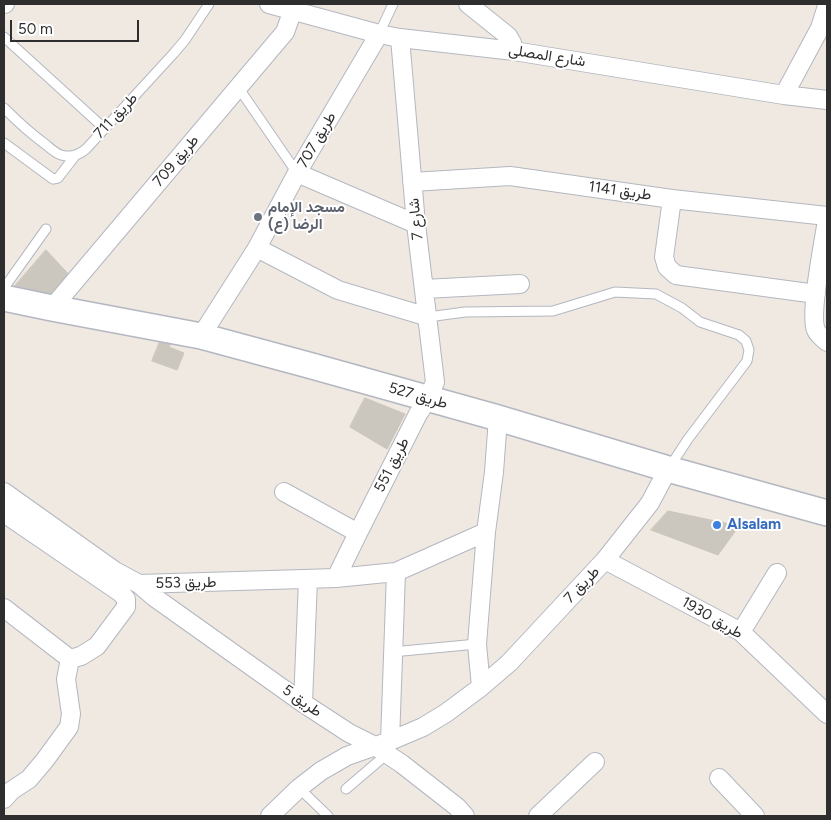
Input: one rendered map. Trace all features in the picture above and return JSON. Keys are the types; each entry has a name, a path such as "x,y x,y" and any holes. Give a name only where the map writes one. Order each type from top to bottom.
{"street":[{"name":"شارع المصلى","path":"269,4 400,38 514,51 827,100"},
{"path":"468,4 508,36 514,51"},
{"path":"784,94 820,28 827,6"},
{"name":"طريق 709","path":"52,308 285,32 293,10"},
{"name":"طريق 707","path":"201,336 257,248 297,173 379,34"},
{"name":"شارع 7","path":"400,38 416,224 435,382 428,399"},
{"path":"297,173 416,224"},
{"name":"طريق 1141","path":"412,182 510,176 672,199 827,216"},
{"path":"672,199 664,257 667,267 676,275 816,294"},
{"path":"822,336 814,317 827,220"},
{"path":"257,248 338,290 428,318"},
{"path":"424,288 520,284"},
{"name":"طريق 527","path":"4,298 201,336 498,418 668,469 827,513"},
{"name":"طريق 551","path":"336,578 418,414 428,399"},
{"path":"481,687 477,644 498,418"},
{"name":"طريق 7","path":"270,816 299,788 322,771 347,756 384,747 422,727 446,713 509,663 605,560 650,504 668,469"},
{"name":"طريق 553","path":"4,492 115,571 139,584 308,580 396,572 486,532"},
{"path":"284,492 358,533"},
{"path":"4,512 121,593 126,599 126,607 97,646 81,656 70,659"},
{"name":"طريق 1930","path":"605,560 741,632 827,714"},
{"path":"384,747 396,572"},
{"path":"741,632 777,573"},
{"path":"303,703 308,580"},
{"name":"طريق 5","path":"139,584 154,597 348,733 384,747 458,812"},
{"path":"4,608 70,659"},
{"path":"4,799 11,791 29,779 69,727 71,714 66,679 70,659"},
{"path":"538,816 595,762"},
{"path":"718,778 755,816"}],"lane":[{"name":"طريق 711","path":"4,143 52,179 58,178 75,156 86,149 174,53 209,4"},
{"path":"379,34 393,4"},
{"path":"4,37 105,129"},
{"path":"238,88 297,173"},
{"path":"4,108 56,153 62,156 75,156"},
{"path":"4,288 46,229"},
{"path":"428,318 465,312 553,311 615,292 656,294 682,308 700,322 739,335 746,341 749,350 747,361 688,439 668,469"},
{"path":"392,652 477,644"},
{"path":"346,789 384,747"},
{"path":"299,788 328,816"}],"building":[{"path":"46,250 74,280 57,299 14,287"},
{"path":"161,339 171,343 169,347 184,353 177,370 152,361"},
{"path":"365,398 405,414 387,449 350,427"},
{"path":"668,511 739,526 718,555 651,530"}],"place":[{"name":"مسجد الإمام الرضا (ع)","path":"258,217"},
{"name":"Alsalam","path":"717,525"}]}
